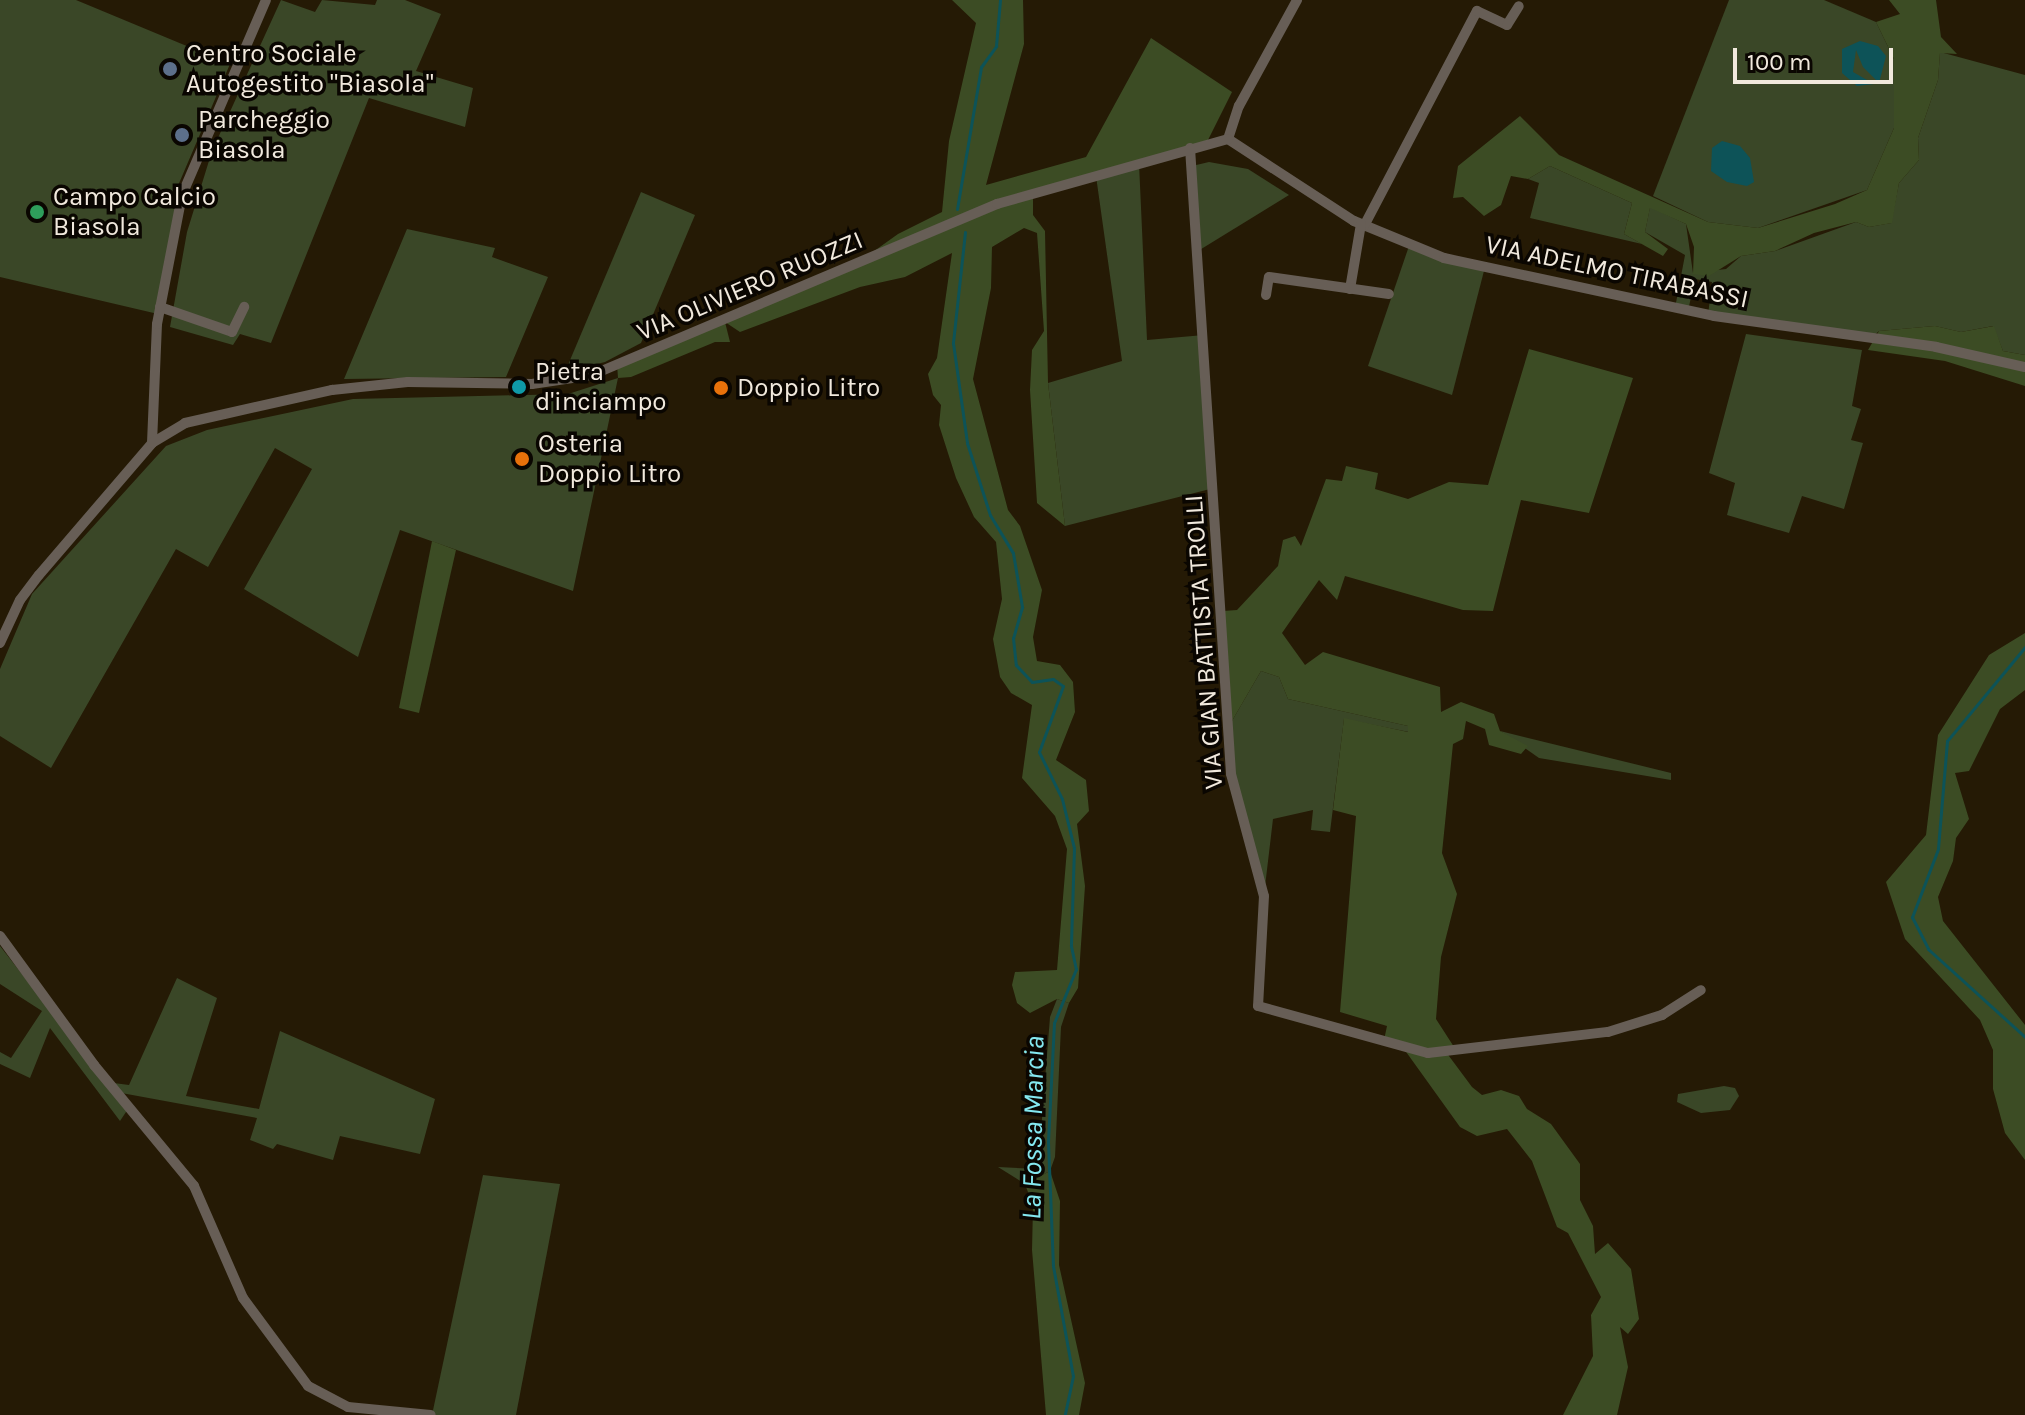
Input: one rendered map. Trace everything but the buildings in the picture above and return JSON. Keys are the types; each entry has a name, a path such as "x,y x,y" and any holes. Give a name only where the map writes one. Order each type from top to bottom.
{"street":[{"path":"152,443 160,307 184,190 266,0"},
{"path":"1228,139 1239,106 1297,0"},
{"path":"1350,289 1363,225 1477,11 1507,25 1519,6"},
{"name":"VIA OLIVIERO RUOZZI","path":"0,643 20,600 152,443 185,423 332,390 408,382 532,384 592,375 997,204 1228,139"},
{"name":"VIA ADELMO TIRABASSI","path":"1228,139 1363,225 1444,258 1646,303 1765,325 1936,347 2025,367"},
{"name":"VIA GIAN BATTISTA TROLLI","path":"1190,148 1231,774 1264,896 1258,1006 1428,1053 1608,1032 1662,1015 1701,990"},
{"path":"1266,295 1269,277 1389,294"},
{"path":"160,307 232,332 244,307"},
{"path":"0,936 94,1065 194,1186 243,1298 308,1386 348,1407 431,1415"}],"green space":[{"path":"0,0 76,0 230,64 177,188 184,190 158,314 0,277"},
{"path":"281,0 315,12 322,0 375,5 377,0 405,0 441,14 416,71 473,88 465,127 369,98 271,343 240,334 233,345 170,327 187,232 212,151"},
{"path":"952,0 1023,0 1024,44 986,185 1086,157 1151,38 1232,92 1206,144 1033,194 1033,215 1045,231 1048,383 1065,526 1037,503 1030,390 1032,350 1044,331 1037,233 1024,228 992,247 991,288 973,379 1008,510 1020,526 1042,590 1033,637 1037,661 1060,665 1073,682 1075,712 1056,760 1086,780 1089,811 1077,824 1085,886 1078,988 1069,1003 1057,999 1030,1013 1017,1003 1012,985 1015,972 1057,970 1067,849 1055,816 1022,778 1032,705 1011,693 1000,677 993,639 1002,599 996,542 974,517 956,478 939,425 941,405 933,395 928,374 937,358 952,253 905,277 860,287 740,332 725,322 730,342 715,342 631,377 618,378 617,364 856,264 898,234 942,212 949,141 976,23"},
{"path":"1729,0 1824,0 1876,22 1894,59 1894,128 1867,190 1758,228 1708,222 1653,196"},
{"path":"1889,0 1936,0 1941,37 1957,54 1940,53 1938,80 1918,138 1919,160 1899,183 1892,223 1869,227 1856,222 1814,233 1775,251 1741,256 1709,276 1693,274 1694,247 1686,224 1650,208 1645,232 1668,249 1663,256 1624,234 1632,203 1550,166 1528,179 1511,176 1501,205 1484,216 1463,197 1453,198 1458,166 1520,116 1559,155 1708,222 1758,228 1835,204 1867,190 1894,128 1894,59 1876,22 1900,14"},
{"path":"1940,52 2025,75 2025,355 2003,351 1993,326 1961,332 1935,326 1879,331 1870,339 1708,315 1712,282 1695,279 1688,311 1675,308 1685,255 1645,232 1650,207 1686,224 1693,273 1726,269 1741,256 1775,251 1856,222 1869,227 1891,223 1899,183 1919,160 1918,138 1938,80"},
{"path":"1209,162 1248,169 1289,195 1198,251 1192,166"},
{"path":"1139,163 1147,340 1204,335 1214,488 1065,526 1048,383 1122,361 1096,176"},
{"path":"1550,166 1632,203 1624,234 1642,244 1530,218 1539,183 1528,179"},
{"path":"641,192 695,215 641,343 605,362 565,372"},
{"path":"407,229 495,248 492,257 548,277 506,377 344,379"},
{"path":"1409,246 1485,267 1452,395 1368,366"},
{"path":"1935,326 1961,332 1994,326 2003,351 2025,355 2025,386 1945,361 1868,350 1879,331"},
{"path":"1746,334 1862,350 1852,406 1861,409 1851,440 1863,443 1844,509 1802,496 1789,533 1727,515 1735,483 1709,473"},
{"path":"1529,349 1633,378 1589,513 1521,500 1493,611 1463,610 1345,576 1337,600 1319,580 1282,633 1305,665 1323,652 1440,687 1441,712 1461,702 1494,714 1500,731 1528,746 1521,754 1489,745 1485,729 1466,721 1463,739 1453,744 1442,853 1457,894 1441,957 1436,1019 1456,1050 1446,1052 1472,1087 1482,1095 1501,1090 1519,1096 1527,1109 1551,1124 1580,1164 1580,1200 1593,1226 1595,1254 1608,1243 1631,1269 1639,1319 1628,1334 1620,1327 1628,1367 1617,1415 1563,1415 1593,1356 1591,1315 1601,1297 1568,1233 1557,1227 1532,1161 1507,1129 1477,1136 1460,1127 1404,1049 1384,1040 1387,1026 1340,1012 1356,816 1333,810 1344,718 1408,732 1408,726 1288,699 1279,677 1261,671 1229,726 1223,611 1237,610 1278,566 1283,540 1295,536 1301,546 1326,479 1342,481 1346,466 1378,473 1375,489 1408,499 1449,482 1488,485"},
{"path":"618,378 573,591 400,530 358,657 244,589 312,469 275,448 208,567 176,549 51,768 0,736 0,669 32,594 166,446 207,430 353,399 568,394"},
{"path":"432,541 456,550 419,713 399,708"},
{"path":"2025,633 2025,690 2000,709 1969,771 1955,773 1969,819 1956,838 1953,861 1938,897 1943,921 2025,1025 2025,1160 2005,1133 1993,1089 1993,1050 1980,1020 1905,939 1886,882 1926,835 1938,735 1989,655"},
{"path":"1261,671 1279,677 1288,699 1408,726 1409,732 1344,719 1330,832 1311,830 1313,810 1273,819 1264,895 1231,774 1229,726"},
{"path":"1500,731 1671,773 1671,780 1539,758"},
{"path":"0,946 106,1082 129,1085 177,978 217,998 186,1096 259,1109 280,1031 435,1099 420,1154 340,1136 333,1160 277,1144 273,1149 250,1140 257,1118 116,1092 128,1109 120,1121 50,1028 30,1078 0,1064 0,1052 11,1058 42,1011 0,984"},
{"path":"1057,999 1069,1003 1061,1027 1055,1157 1050,1171 1025,1184 998,1167 1038,1169 1050,1017"},
{"path":"1724,1086 1735,1088 1739,1096 1730,1110 1701,1113 1677,1102 1678,1094"},
{"path":"1050,1171 1060,1201 1059,1265 1085,1383 1079,1415 1046,1415 1032,1250 1033,1206 1025,1184"},
{"path":"483,1175 560,1184 516,1415 432,1415"}],"water":[{"path":"1860,41 1878,46 1886,56 1879,83 1863,67 1856,50 1853,72 1874,84 1857,86 1842,73 1842,49"},
{"path":"1722,141 1740,146 1750,158 1754,182 1747,186 1727,182 1711,171 1712,148"}],"waterway":[{"name":"La Fossa Marcia","path":"957,209 981,67 996,46 1000,0"},
{"name":"La Fossa Marcia","path":"965,232 953,343 967,443 990,515 1013,553 1022,607 1013,638 1016,665 1032,682 1053,679 1063,686 1039,752 1062,799 1074,848 1071,946 1076,969 1054,1023 1048,1142 1053,1266 1073,1376 1065,1415"},
{"path":"2025,647 1947,741 1938,849 1912,917 1928,949 2025,1037"}],"place":[{"name":"Centro Sociale Autogestito \"Biasola\"","path":"170,69"},
{"name":"Parcheggio Biasola","path":"182,135"},
{"name":"Campo Calcio Biasola","path":"37,212"},
{"name":"Pietra d'inciampo","path":"519,387"},
{"name":"Doppio Litro","path":"721,388"},
{"name":"Osteria Doppio Litro","path":"522,459"}]}
